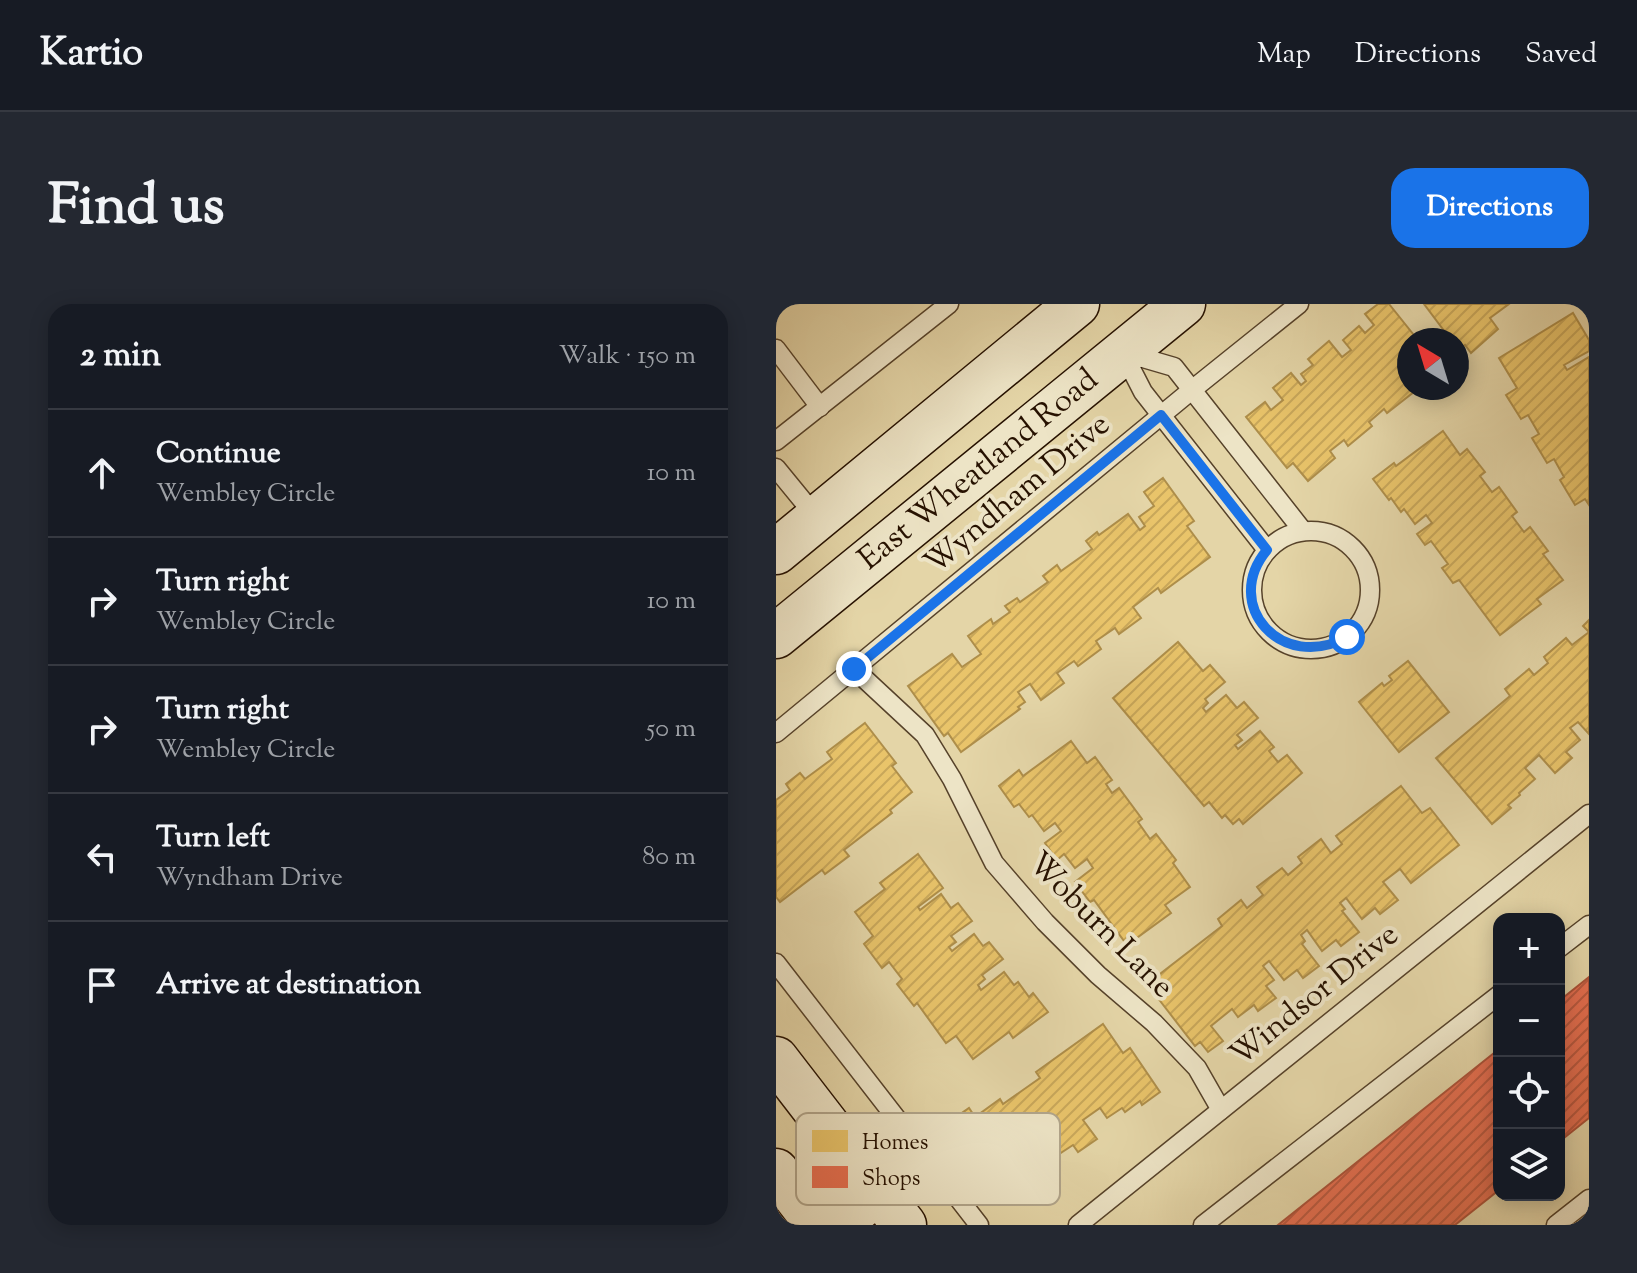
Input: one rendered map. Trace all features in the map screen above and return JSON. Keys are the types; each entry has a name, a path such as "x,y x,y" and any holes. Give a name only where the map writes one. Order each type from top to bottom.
{"main road":[{"path":"1079,304 1123,353"},
{"name":"East Wheatland Road","path":"776,552 1079,304"},
{"name":"East Wheatland Road","path":"776,636 1183,304"},
{"path":"776,1059 818,1113"},
{"path":"776,1171 796,1197"},
{"path":"802,1205 818,1225"},
{"path":"837,1225 891,1208"}],"lane":[{"path":"776,441 949,304"},
{"name":"Wyndham Drive","path":"776,733 1299,304"},
{"path":"776,349 820,407"},
{"path":"1123,353 1174,367 1303,531"},
{"path":"1123,353 1143,392 1267,550"},
{"path":"776,468 817,519"},
{"path":"1303,531 1325,532 1341,538 1359,556 1369,578 1370,596 1362,619 1347,637 1333,645 1302,648 1286,644 1261,622 1254,606 1251,588 1255,570 1267,550 1291,533 1303,531"},
{"name":"Woburn Lane","path":"854,669 925,735 952,779 994,863 1045,922 1098,975 1154,1023 1197,1068 1221,1110"},
{"name":"Windsor Drive","path":"1078,1225 1589,814"},
{"path":"1565,943 1589,925"},
{"path":"776,963 892,1113"},
{"path":"1203,1225 1493,1000"},
{"path":"1556,1225 1589,1199"},
{"path":"964,1205 979,1225"}],"building: Homes":[{"path":"1378,304 1389,304 1408,328 1397,328 1397,400 1404,400 1387,413 1384,409 1369,422 1372,426 1348,446 1344,440 1330,451 1335,458 1308,481 1293,463 1287,468 1246,417 1265,402 1271,410 1283,400 1273,388 1291,373 1301,385 1306,381 1301,374 1313,365 1308,359 1329,341 1342,357 1351,350 1343,340 1359,326 1365,333 1374,325 1365,314"},
{"path":"1424,304 1509,304 1490,318 1498,329 1471,353 1469,328 1442,328"},
{"path":"1573,313 1589,340 1589,351 1564,365 1567,370 1589,357 1589,505 1585,499 1575,505 1560,480 1564,477 1554,459 1547,463 1532,438 1539,434 1528,415 1521,419 1506,395 1517,388 1499,358"},
{"path":"1443,431 1460,455 1467,449 1485,472 1480,476 1492,492 1499,487 1517,512 1512,516 1524,532 1530,527 1548,551 1543,554 1563,580 1537,599 1541,604 1500,635 1459,580 1453,583 1442,568 1448,564 1431,541 1425,545 1417,534 1432,523 1426,515 1415,524 1404,509 1401,512 1391,498 1389,500 1373,479"},
{"path":"1163,478 1194,521 1187,526 1210,557 1161,593 1158,588 1133,607 1141,618 1119,634 1115,628 1096,641 1101,649 1078,666 1074,661 1057,673 1064,683 1041,700 1030,684 1018,692 1025,702 1018,707 1020,709 961,752 948,733 944,736 908,686 952,654 962,667 981,654 968,636 991,619 993,624 1010,612 1005,606 1017,598 1020,602 1048,582 1043,576 1057,565 1061,571 1092,549 1086,541 1097,532 1099,535 1128,514 1140,530 1145,526 1139,517 1154,506 1144,492"},
{"path":"1589,632 1589,734 1578,722 1570,728 1580,740 1566,752 1572,758 1555,773 1539,755 1525,768 1535,779 1508,805 1511,808 1492,824 1436,758 1510,696 1505,689 1529,669 1534,675 1548,663 1544,657 1566,638 1572,645"},
{"path":"1178,642 1203,671 1210,665 1225,682 1205,699 1208,703 1203,708 1206,712 1226,695 1237,708 1244,702 1258,718 1237,735 1242,740 1235,745 1238,749 1260,731 1274,747 1269,751 1278,762 1287,755 1302,773 1243,824 1239,819 1233,824 1225,815 1222,818 1209,802 1204,806 1113,698"},
{"path":"1408,661 1449,712 1399,752 1359,702 1382,683 1384,686 1392,680 1389,676"},
{"path":"865,723 896,763 892,766 912,792 890,810 892,813 844,850 849,856 825,874 822,870 780,902 776,897 776,800 790,790 786,784 800,773 805,779 832,759 827,752"},
{"path":"1071,741 1087,763 1095,757 1112,780 1106,784 1112,793 1119,788 1142,819 1138,822 1150,839 1156,834 1176,860 1173,863 1190,887 1165,905 1171,913 1127,945 1094,900 1090,902 1075,882 1093,868 1087,859 1075,868 1064,854 1057,860 1045,843 1061,831 1055,823 1044,831 1019,804 1014,807 999,786 1019,770 1023,776"},
{"path":"1401,786 1422,813 1430,808 1459,845 1411,883 1400,869 1383,882 1398,900 1380,914 1375,908 1362,919 1346,898 1340,903 1345,909 1342,911 1359,932 1341,946 1336,940 1322,951 1307,930 1301,935 1305,941 1302,944 1319,966 1303,978 1297,970 1284,980 1269,961 1263,966 1274,980 1266,986 1276,998 1258,1011 1254,1005 1238,1017 1232,1009 1211,1026 1223,1041 1208,1052 1200,1042 1195,1046 1147,984 1222,926 1218,919 1241,900 1247,908 1263,895 1257,887 1282,868 1288,875 1302,863 1298,857 1321,839 1331,853 1342,844 1336,836"},
{"path":"918,854 943,888 918,907 920,910 941,894 951,908 958,903 972,921 951,936 956,942 949,947 952,951 974,934 983,946 989,942 1003,959 982,975 985,979 978,985 981,990 1004,972 1014,985 1018,982 1029,997 1033,993 1048,1012 1013,1038 1009,1032 973,1059 956,1036 946,1043 917,1003 914,1006 897,984 902,979 889,962 882,968 864,944 873,936 855,912 885,889 880,883"},
{"path":"1103,1024 1123,1053 1130,1048 1160,1092 1142,1105 1140,1101 1125,1112 1122,1108 1107,1118 1100,1108 1083,1120 1097,1139 1078,1152 1073,1145 1060,1153 1060,1113 981,1113 1000,1099 1003,1104 1040,1078 1036,1072"}],"building: Shops":[{"path":"1589,977 1589,1118 1565,1137 1565,1057 1565,996"},
{"path":"1493,1054 1493,1195 1455,1225 1278,1225"}],"route":[{"path":"854,669 1161,415 1267,550 1255,570 1251,588 1261,622 1286,644 1302,648 1317,649 1347,637"}]}
